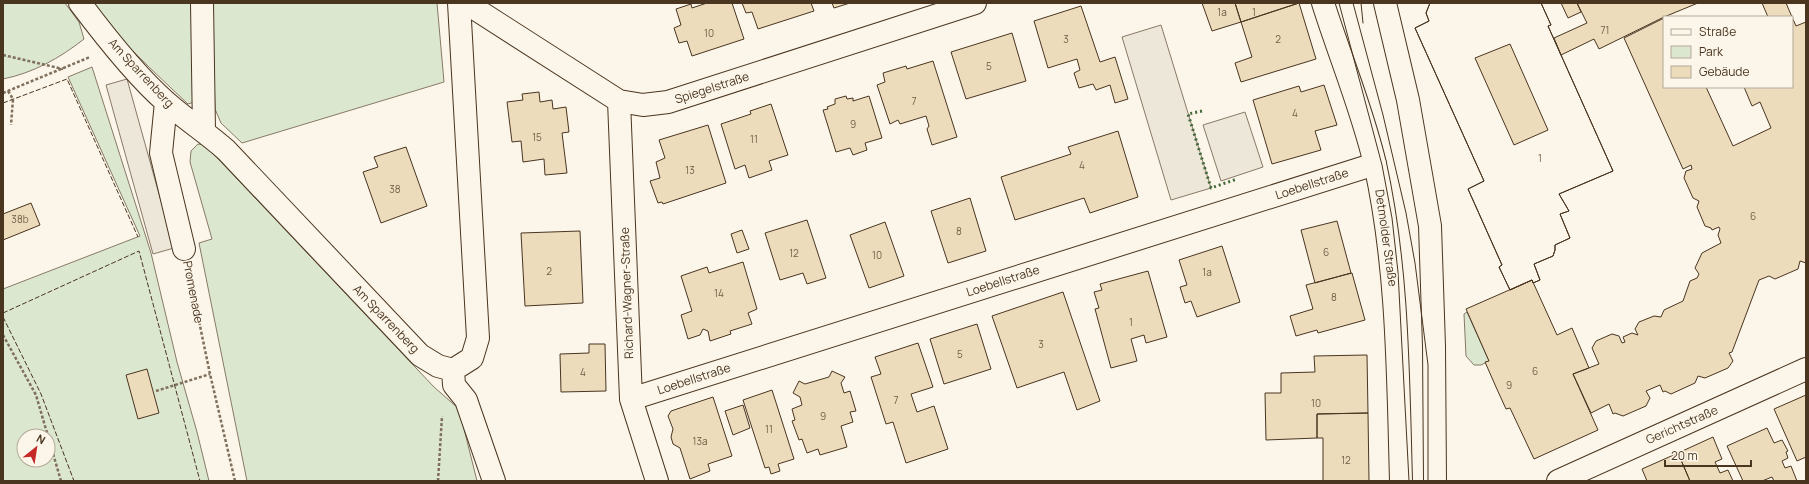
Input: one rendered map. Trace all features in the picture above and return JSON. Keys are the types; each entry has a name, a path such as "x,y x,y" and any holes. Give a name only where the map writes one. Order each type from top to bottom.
{"street":[{"name":"Am Sparrenberg","path":"80,3 128,61 166,102 226,150 420,355 454,378"},
{"path":"202,3 204,131"},
{"path":"459,3 478,338 472,358 454,378 466,400 494,481"},
{"name":"Spiegelstraße","path":"466,3 619,101 643,105 668,102 976,3"},
{"name":"Detmolder Straße","path":"1323,3 1359,104 1375,164 1385,218 1392,268 1396,325 1401,481"},
{"path":"1386,3 1391,32 1408,100 1430,226 1434,346 1435,481"},
{"path":"1390,3 1391,32"},
{"name":"Richard-Wagner-Straße","path":"619,101 631,399 657,481"},
{"name":"Promenade","path":"166,102 161,153 184,249"},
{"name":"Loebellstraße","path":"631,399 1375,164"},
{"name":"Gerichtstraße","path":"1558,481 1806,369"}],"path":[{"path":"3,55 64,69 3,93"},
{"path":"8,91 12,99 10,125"},
{"name":"Promenade","path":"184,249 210,374 235,481"},
{"path":"3,335 36,395 61,481"},
{"path":"156,391 210,374"},
{"path":"438,481 443,404 454,378"}],"green space":[{"path":"3,3 65,3 79,22 84,39 46,64 25,73 3,79"},
{"path":"91,3 191,3 194,102 188,104 150,68 113,30"},
{"path":"212,3 437,3 444,82 242,143 221,123 215,109"},
{"path":"92,67 151,253 177,362 209,481 3,481 3,289 140,236 68,77"},
{"path":"198,144 205,145 434,387 459,409 477,481 247,481 199,243 212,239 190,162 191,151"},
{"path":"1467,312 1489,361 1481,365 1474,365 1466,356 1464,314"}],"shaded area":[{"path":"1161,25 1211,188 1171,200 1122,37"},
{"path":"127,79 174,248 153,254 106,85"},
{"path":"1245,112 1263,167 1221,181 1203,125"}],"building":[{"path":"707,3 732,3 744,39 692,56 687,41 679,43 674,28 681,25 676,9 691,4 692,8"},
{"path":"742,3 811,3 814,11 758,29 752,12 746,13"},
{"path":"832,3 850,3 834,8"},
{"path":"1202,3 1235,3 1241,22 1212,31"},
{"path":"1235,3 1299,3 1241,22"},
{"path":"1299,3 1316,59 1241,82 1235,63 1252,57 1241,22"},
{"path":"1430,3 1541,3 1551,25 1548,26 1613,171 1559,194 1569,211 1560,214 1570,238 1555,245 1553,256 1534,264 1540,280 1533,283 1532,280 1510,290 1499,267 1502,265 1468,189 1484,181 1415,28 1429,21 1426,13","holes":["1510,44 1548,130 1514,145 1475,58"]},
{"path":"1430,3 1541,3 1551,25 1548,26 1613,171 1559,194 1569,211 1560,214 1570,238 1555,245 1553,256 1534,264 1540,280 1533,283 1532,280 1510,290 1499,267 1502,265 1468,189 1484,181 1415,28 1429,21 1426,13"},
{"path":"1561,3 1577,3 1581,12 1568,18"},
{"path":"1577,3 1698,3 1663,16 1663,17 1599,49 1594,39 1561,55 1554,38 1587,23"},
{"path":"1762,3 1786,3 1792,16 1768,16"},
{"path":"1081,6 1100,62 1115,57 1128,99 1115,103 1110,85 1096,90 1093,84 1079,88 1074,73 1080,70 1077,59 1048,68 1034,21"},
{"path":"1663,18 1663,88 1706,88 1733,146 1771,128 1760,102 1752,106 1744,88 1793,88 1793,19 1796,26 1806,22 1806,263 1800,261 1798,269 1775,279 1769,276 1759,280 1732,352 1729,353 1733,361 1728,368 1705,378 1698,376 1695,383 1671,394 1665,391 1663,392 1660,385 1646,391 1650,398 1646,406 1623,416 1615,413 1613,414 1609,404 1591,413 1573,374 1599,364 1592,348 1596,341 1612,334 1619,336 1622,343 1625,342 1623,337 1632,333 1638,335 1635,329 1639,322 1654,316 1661,317 1664,310 1683,301 1690,281 1697,278 1699,274 1695,268 1702,253 1721,243 1718,235 1720,229 1719,227 1712,230 1711,228 1705,226 1697,207 1699,201 1693,198 1684,178 1686,171 1692,169 1691,165 1683,169 1624,38"},
{"path":"1012,33 1026,81 966,99 951,52"},
{"path":"933,61 957,137 932,145 927,129 929,126 926,116 900,124 898,120 890,124 877,85 885,82 883,73 906,66 907,69"},
{"path":"1324,85 1337,125 1315,131 1321,150 1272,164 1253,100 1299,86 1301,92"},
{"path":"539,92 540,102 552,100 553,109 566,107 569,132 562,133 567,173 545,175 544,159 523,162 521,141 512,142 507,102 523,100 522,94"},
{"path":"846,96 847,99 853,98 853,101 869,96 882,138 865,143 867,150 853,155 850,148 836,152 823,110 828,109 827,107 835,104 835,99"},
{"path":"771,104 788,155 769,161 772,170 749,178 745,165 735,169 721,124 751,114 750,111"},
{"path":"708,125 726,183 663,204 662,202 658,203 650,181 660,178 656,162 665,158 659,140"},
{"path":"1118,131 1138,197 1090,213 1084,198 1015,220 1001,177 1071,154 1068,147"},
{"path":"406,147 427,206 381,223 363,172 378,167 374,157"},
{"path":"970,198 986,251 948,263 931,211"},
{"path":"31,203 40,225 3,240 3,214"},
{"path":"807,220 826,278 807,284 803,273 780,280 765,233"},
{"path":"1337,221 1351,273 1315,283 1301,230"},
{"path":"885,222 904,276 869,288 850,235"},
{"path":"742,230 749,249 737,253 731,234"},
{"path":"580,231 583,303 525,306 521,233"},
{"path":"1222,246 1240,302 1197,317 1191,301 1185,303 1180,287 1187,285 1179,260"},
{"path":"743,262 757,309 748,313 752,324 730,331 731,334 710,341 708,331 703,329 700,335 688,339 681,315 692,311 681,276 707,267 709,273"},
{"path":"1148,271 1167,337 1146,343 1144,335 1131,339 1137,361 1111,368 1095,309 1099,308 1094,292 1102,290 1100,284"},
{"path":"1352,273 1365,320 1318,333 1317,330 1296,336 1290,316 1313,309 1306,285"},
{"path":"1532,280 1557,335 1572,328 1589,368 1573,374 1598,430 1534,459 1510,408 1506,409 1496,387 1485,362 1489,361 1466,309"},
{"path":"1063,292 1100,401 1077,410 1064,372 1017,388 992,316"},
{"path":"977,324 991,369 944,384 930,339"},
{"path":"918,343 933,387 911,394 917,412 934,406 948,449 906,463 893,422 886,424 871,377 881,374 875,357"},
{"path":"589,344 605,344 606,391 561,392 560,354 589,353"},
{"path":"1367,355 1368,413 1317,414 1317,438 1266,440 1265,393 1281,393 1281,373 1315,372 1314,356"},
{"path":"147,369 159,413 138,419 126,375"},
{"path":"832,371 845,377 841,383 844,393 850,391 856,411 850,412 853,422 841,426 847,447 820,455 818,449 807,453 802,439 799,440 792,421 795,420 792,409 802,405 800,397 793,393 799,381 805,384 829,377"},
{"path":"772,390 794,459 778,464 780,471 771,474 769,467 765,468 743,400"},
{"path":"1806,395 1806,457 1797,461 1774,409"},
{"path":"713,397 732,456 708,464 710,471 690,479 680,448 673,444 671,437 673,429 668,416 671,411"},
{"path":"743,405 750,428 733,435 725,411"},
{"path":"1368,413 1369,481 1323,481 1323,438 1317,438 1317,414"},
{"path":"1767,428 1774,443 1782,440 1788,451 1786,452 1788,458 1782,461 1785,468 1791,466 1797,481 1774,481 1772,477 1762,481 1743,481 1727,446"},
{"path":"1713,437 1722,459 1715,462 1720,473 1728,470 1733,481 1690,481 1678,453"},
{"path":"1678,453 1690,481 1647,481 1642,469"}],"tram line":[{"path":"1339,3 1382,165 1392,218 1398,272 1409,481"},
{"path":"1353,3 1383,115 1406,213 1415,263 1428,365 1428,481"},
{"path":"1361,3 1363,23"}],"hedge":[{"path":"1202,111 1188,114 1211,188 1237,179"}],"fence":[{"path":"3,103 67,79 138,237"},
{"path":"3,313 139,251 200,481"},
{"path":"3,317 41,394 74,481"}]}
